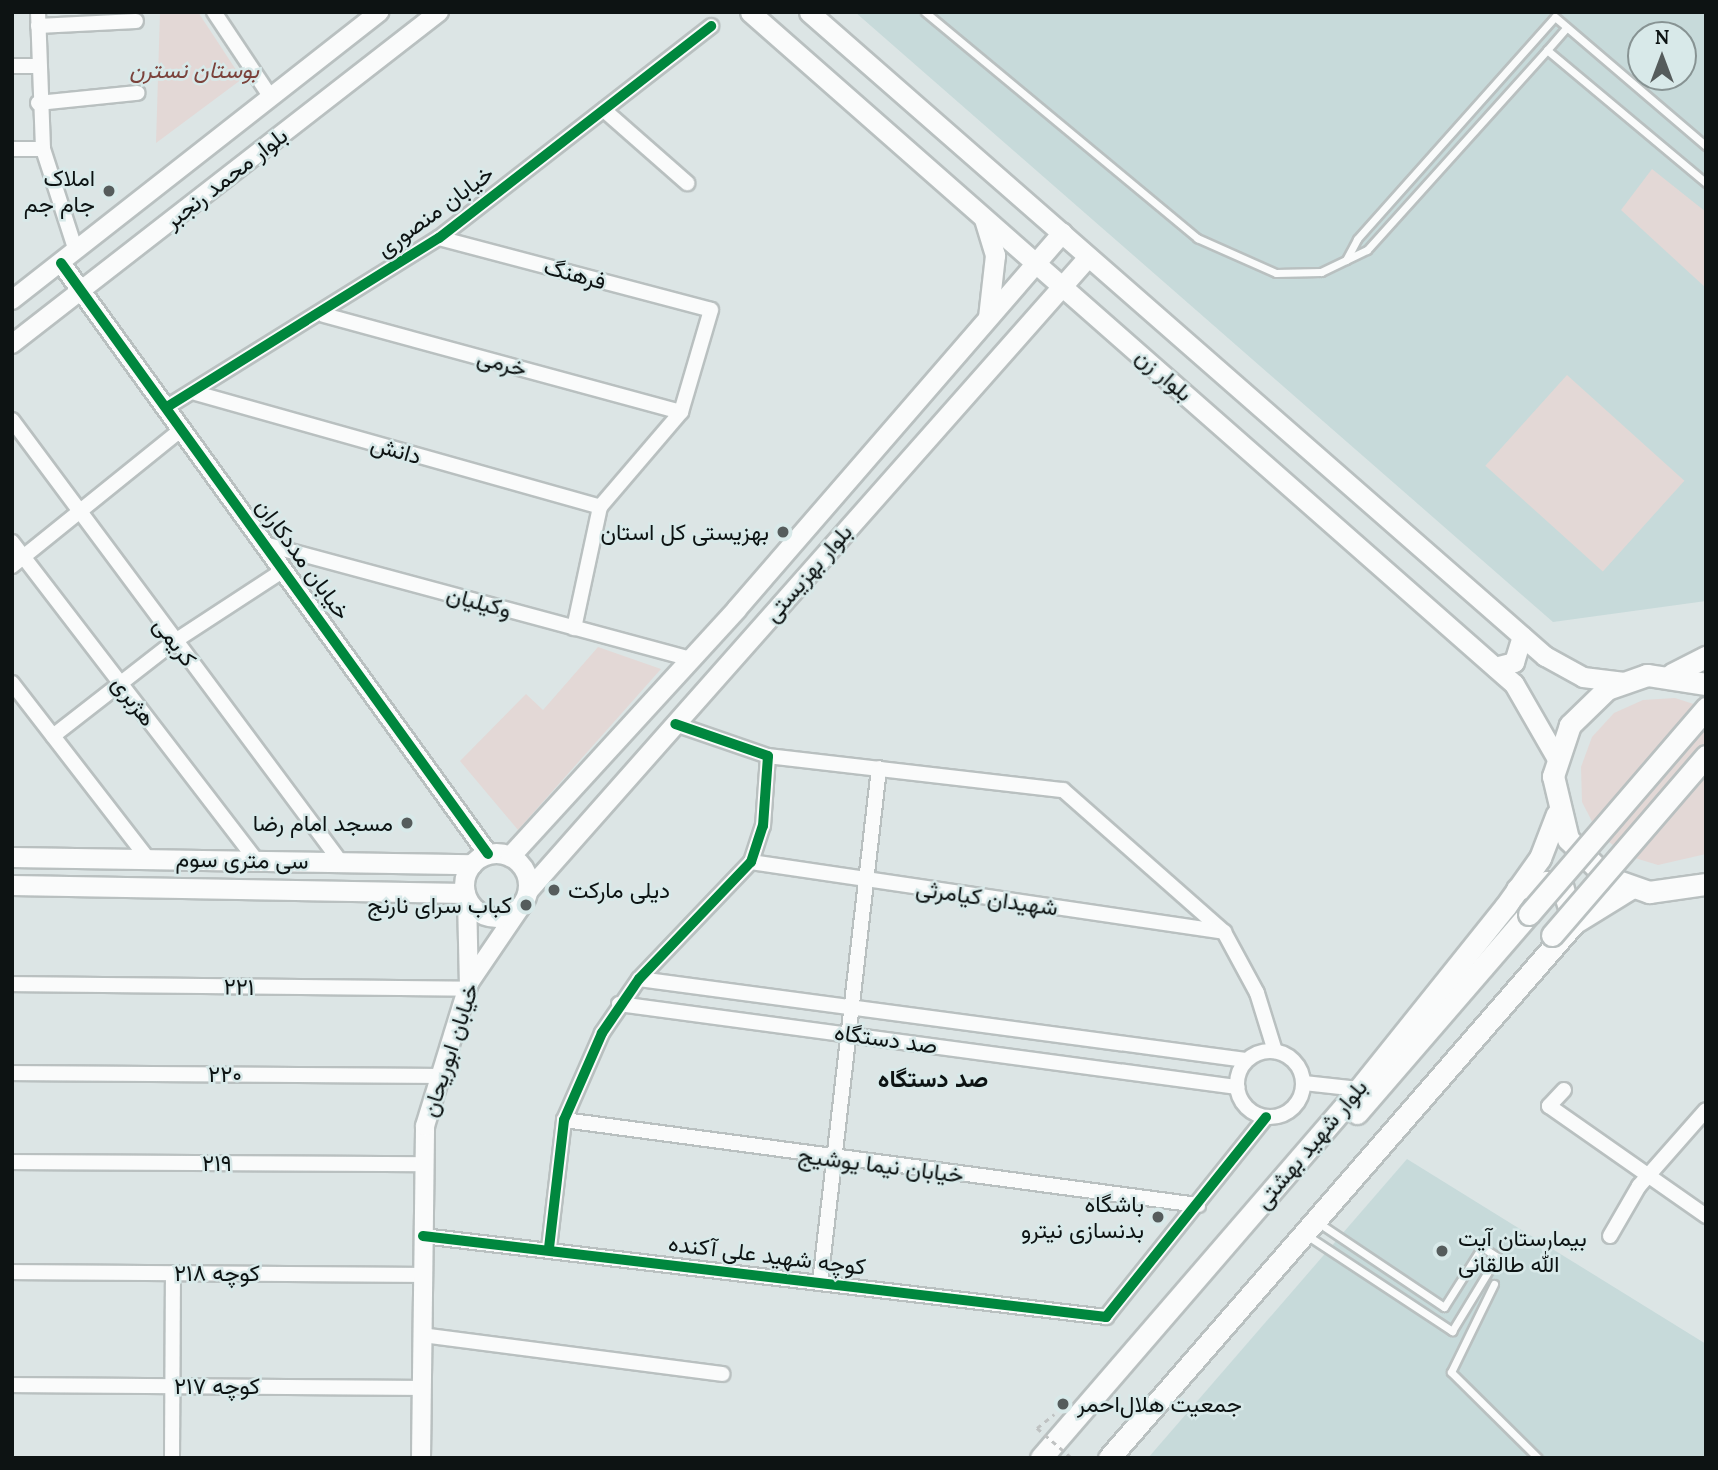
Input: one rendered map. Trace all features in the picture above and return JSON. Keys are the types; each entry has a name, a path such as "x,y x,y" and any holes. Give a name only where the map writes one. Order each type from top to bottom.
{"main road":[{"name":"بلوار زن","path":"750,12 1514,684 1556,757"},
{"name":"بلوار زن","path":"809,12 1522,636 1583,677 1622,682"},
{"path":"979,212 995,255 988,317"},
{"name":"بلوار بهزیستی","path":"510,856 736,609 1062,233"},
{"name":"بلوار بهزیستی","path":"529,889 1088,257"},
{"path":"736,609 757,631"},
{"path":"1495,667 1514,662 1522,636"},
{"path":"1705,884 1668,892 1631,888 1585,860 1557,814 1556,757 1580,711 1622,682 1672,674 1706,657"},
{"path":"1672,674 1706,684"},
{"path":"1202,1272 1234,1255 1706,708"},
{"path":"1241,1306 1255,1275 1706,756"},
{"name":"بلوار شهید بهشتی","path":"1041,1458 1359,1089 1540,858 1557,814"},
{"path":"510,856 525,869 529,889 520,908 493,918 466,896 480,859 510,856"},
{"name":"سی متری سوم","path":"12,857 340,861 480,859"},
{"path":"1517,889 1547,882 1562,886 1574,923"},
{"name":"سی متری سوم","path":"12,886 466,896"},
{"path":"1109,1458 1574,923 1631,888"}],"street":[{"path":"214,12 270,96"},
{"name":"بلوار محمد رنجبر","path":"12,300 379,12"},
{"name":"بلوار محمد رنجبر","path":"12,344 439,12"},
{"path":"76,251 43,149 38,103 38,19 136,21"},
{"name":"خیابان منصوری","path":"167,407 324,315 439,238 711,26"},
{"path":"12,66 37,66"},
{"path":"38,103 137,93"},
{"path":"604,110 687,183"},
{"path":"12,149 43,149"},
{"name":"فرهنگ","path":"439,238 711,310 681,412"},
{"name":"خیابان مددکاران","path":"61,263 83,289 285,569 480,859"},
{"name":"خرمی","path":"324,315 681,412"},
{"name":"دانش","path":"192,393 600,507"},
{"path":"573,628 600,507 681,412"},
{"name":"کریمی","path":"12,420 340,861"},
{"path":"18,562 81,515 182,429"},
{"name":"هژبری","path":"12,541 18,562 120,683 256,860"},
{"name":"وکیلیان","path":"268,545 690,659"},
{"path":"53,736 174,641 285,569"},
{"path":"12,683 148,859"},
{"path":"675,724 768,756 1063,790 1224,932 1257,993 1275,1051"},
{"path":"549,1248 564,1120 620,1004 639,979 751,862 763,825 768,756"},
{"path":"820,1283 869,881 879,768"},
{"name":"شهیدان کیامرثی","path":"751,862 1224,932"},
{"path":"466,896 468,986"},
{"name":"خیابان ابوریحان","path":"421,1458 423,1164 437,1076 468,986 520,908"},
{"name":"صد دستگاه","path":"639,979 1246,1060"},
{"name":"۲۲۱","path":"12,984 468,986"},
{"name":"صد دستگاه","path":"620,1004 1237,1087"},
{"path":"1198,1205 1266,1117 1293,1108 1304,1083 1295,1061 1275,1051 1246,1060 1237,1087 1246,1107 1266,1117"},
{"name":"۲۲۰","path":"12,1073 437,1076"},
{"path":"1304,1083 1359,1089"},
{"path":"1564,1090 1549,1105 1706,1216"},
{"path":"1610,1236 1648,1176 1706,1110"},
{"name":"خیابان نیما یوشیج","path":"564,1120 835,1160 1198,1205"},
{"name":"۲۱۹","path":"12,1162 423,1164"},
{"name":"کوچه شهید علی آکنده","path":"422,1236 549,1248 1106,1317 1198,1205"},
{"name":"کوچه ۲۱۸","path":"12,1272 422,1275"},
{"path":"172,1458 173,1273"},
{"path":"422,1335 722,1374"},
{"name":"کوچه ۲۱۷","path":"12,1385 421,1388"}],"lane":[{"path":"925,12 1197,238 1276,273 1321,272 1367,250 1567,27"},
{"path":"1346,261 1357,239 1552,14 1706,146"},
{"path":"1547,50 1706,183"},
{"path":"1310,1227 1444,1307 1482,1247 1497,1257 1452,1331 1310,1227"},
{"path":"1494,1283 1451,1372 1538,1458"}],"path":[{"path":"1052,1412 1037,1428 1072,1458"}],"shaded area":[{"path":"855,12 1706,12 1706,601 1553,622"},
{"name":"بیمارستان آیت الله طالقانی","path":"1407,1159 1706,1344 1706,1458 1148,1458"}],"green space":[{"name":"بوستان نسترن","path":"160,12 198,12 242,79 156,143"},
{"path":"1652,169 1706,212 1706,288 1621,210"},
{"path":"1567,375 1684,481 1603,571 1485,466"},
{"path":"598,647 661,669 518,830 460,761 526,694 543,710"},
{"path":"1675,698 1706,708 1706,854 1658,865 1625,855 1598,833 1582,802 1581,767 1592,737 1614,713 1643,700"}],"cycle path":[{"path":"167,407 439,238 711,26"},
{"path":"61,263 488,854"},
{"path":"549,1248 564,1120 602,1033 639,979 751,862 763,826 768,756 675,724"},
{"path":"423,1236 1106,1317 1266,1117"}],"place":[{"name":"املاک جام جم","path":"109,191"},
{"name":"بهزیستی کل استان","path":"783,532"},
{"name":"مسجد امام رضا","path":"407,823"},
{"name":"دیلی مارکت","path":"554,890"},
{"name":"کباب سرای نارنج","path":"526,905"},
{"name":"باشگاه بدنسازی نیترو","path":"1158,1217"},
{"name":"بیمارستان آیت الله طالقانی","path":"1442,1251"},
{"name":"جمعیت هلال‌احمر","path":"1063,1404"}],"district":[{"name":"صد دستگاه","path":"933,1079"}]}
